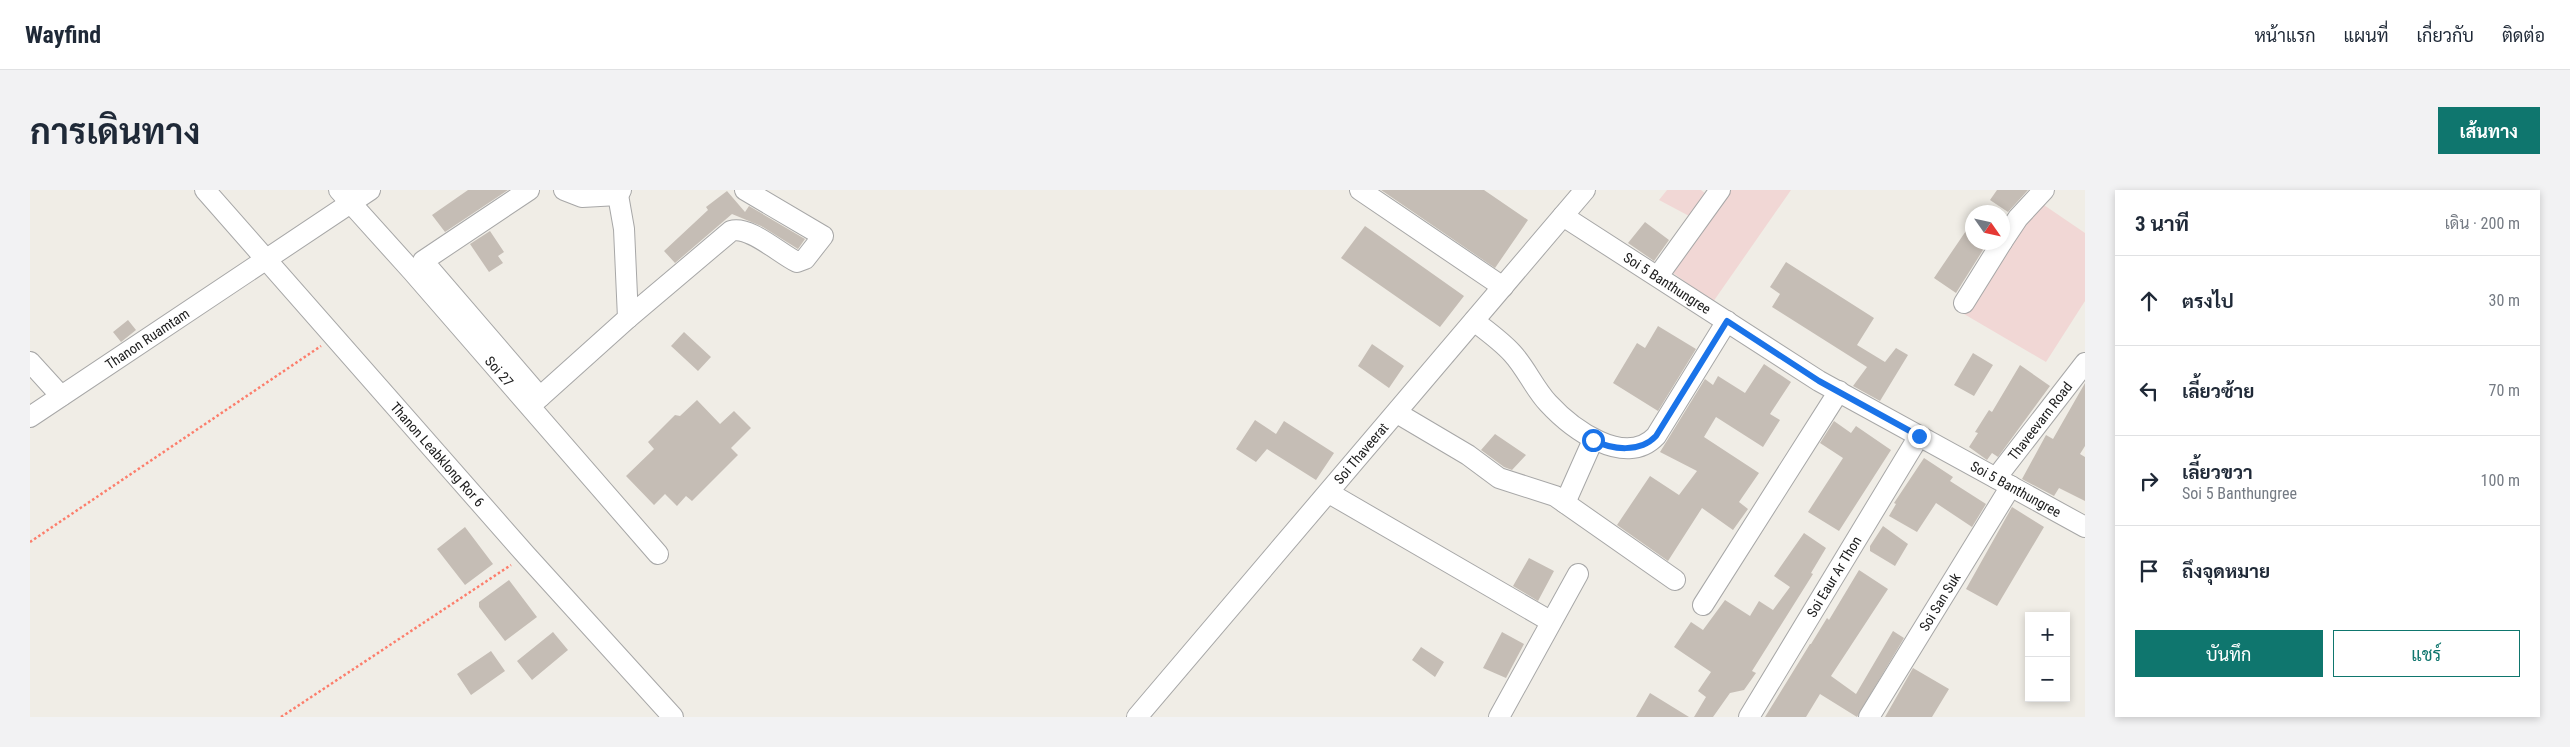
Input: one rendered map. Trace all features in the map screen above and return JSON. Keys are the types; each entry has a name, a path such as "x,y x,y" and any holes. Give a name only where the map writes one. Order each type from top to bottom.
{"street":[{"name":"Thanon Leabklong Ror 6","path":"205,190 526,555 674,717"},
{"name":"Thanon Ruamtam","path":"30,417 265,259 344,197 370,190"},
{"path":"529,190 423,261 535,402 730,230 739,229 749,233 797,262 805,259 823,236 745,190"},
{"path":"564,190 582,197 620,192 624,229 628,318"},
{"path":"1360,190 1503,287"},
{"name":"Soi Thaveerat","path":"1137,717 1585,190"},
{"path":"1658,276 1720,190"},
{"path":"2010,230 2018,218 2044,190"},
{"name":"Soi 27","path":"344,197 535,402 658,554"},
{"name":"Soi 5 Banthungree","path":"1563,216 1819,381 2085,527"},
{"path":"1964,304 1997,250"},
{"path":"1474,321 1512,354 1547,403 1593,440 1626,448 1648,444 1656,436 1727,321"},
{"path":"30,362 61,396"},
{"name":"Thaveevarn Road","path":"2003,482 2085,362"},
{"path":"1703,605 1839,391"},
{"path":"1397,413 1468,455 1499,478 1517,485 1546,492 1565,503 1675,580"},
{"name":"Soi Eaur Ar Thon","path":"1749,717 1919,436"},
{"path":"1565,503 1593,440"},
{"name":"Soi San Suk","path":"1869,717 2003,482"},
{"path":"1329,493 1550,621"},
{"path":"1499,717 1550,621 1578,574"}],"path":[{"path":"30,542 335,336"},
{"path":"281,717 526,555"}],"shaded area":[{"path":"1667,190 1701,190 1707,195 1691,217 1659,200"},
{"path":"1725,190 1791,190 1713,302 1669,270"},
{"path":"2038,201 2085,233 2085,301 2046,362 1964,314 2006,250 2010,250 2010,244"}],"building":[{"path":"468,190 508,190 445,232 432,215"},
{"path":"1381,190 1484,190 1528,220 1495,268"},
{"path":"1997,190 2028,190 2010,210 2010,205 1998,205 1990,200"},
{"path":"727,191 745,212 749,206 805,239 798,249 761,226 732,214 675,263 664,251 708,210 706,207"},
{"path":"1645,222 1669,240 1654,261 1628,243"},
{"path":"1365,226 1464,296 1440,327 1341,258"},
{"path":"490,231 504,252 498,256 503,263 489,272 470,244"},
{"path":"1965,232 1965,250 1983,250 1956,293 1934,278"},
{"path":"1786,262 1874,318 1857,345 1885,362 1896,348 1908,355 1880,401 1853,386 1867,367 1772,307 1780,294 1770,287"},
{"path":"128,320 136,330 121,342 113,332"},
{"path":"1658,326 1696,349 1658,411 1613,383 1637,343 1645,348"},
{"path":"684,332 711,357 698,371 671,346"},
{"path":"1372,344 1404,366 1389,388 1358,366"},
{"path":"1973,353 1993,365 1974,396 1954,385"},
{"path":"1764,364 1791,382 1770,414 1780,420 1763,447 1716,417 1704,437 1759,473 1739,502 1748,509 1733,530 1702,508 1668,561 1617,525 1650,476 1679,495 1697,471 1660,452 1705,379 1713,385 1718,376 1745,393"},
{"path":"2020,365 2050,386 1998,457 1992,453 1987,460 1969,447 1978,433 1975,432 1989,410 1992,412"},
{"path":"2085,383 2085,446 2080,454 2085,457 2085,501 2059,488 2054,496 2022,479 2046,435 2053,439"},
{"path":"697,400 720,424 734,411 751,428 731,448 738,455 692,501 686,496 677,506 665,494 654,505 626,476 654,449 648,442 675,415 680,416"},
{"path":"1255,420 1276,434 1284,421 1334,453 1316,480 1267,449 1256,462 1236,449"},
{"path":"1834,421 1851,433 1856,426 1891,450 1839,531 1808,512 1843,458 1820,443"},
{"path":"1495,434 1526,455 1512,470 1504,467 1481,450"},
{"path":"1924,458 1953,477 1950,481 1986,504 1972,527 1936,503 1917,532 1889,516 1896,504 1894,503"},
{"path":"2012,507 2044,527 1997,606 1966,589"},
{"path":"1883,526 1908,544 1895,566 1870,551 1870,546"},
{"path":"465,527 493,564 465,585 437,549"},
{"path":"1804,533 1826,548 1811,573 1813,574 1752,671 1756,673 1744,690 1730,693 1713,717 1694,717 1706,697 1698,691 1711,672 1674,647 1691,622 1703,630 1725,600 1750,616 1759,601 1773,610 1790,587 1774,576"},
{"path":"1529,558 1554,571 1538,601 1513,586"},
{"path":"1859,570 1888,589 1831,676 1856,694 1893,631 1904,638 1857,717 1820,694 1806,717 1765,717 1827,618 1829,620"},
{"path":"509,580 537,617 505,641 479,607 479,602"},
{"path":"553,632 568,650 532,680 517,661"},
{"path":"1502,632 1524,644 1506,678 1483,668"},
{"path":"1421,647 1444,662 1435,677 1412,660"},
{"path":"491,651 505,671 471,695 457,674"},
{"path":"1913,668 1949,689 1932,717 1885,717"},
{"path":"1650,693 1689,717 1636,717"}],"route":[{"path":"1593,440 1626,448 1641,447 1648,444 1656,436 1727,321 1819,381 1919,436"}]}
